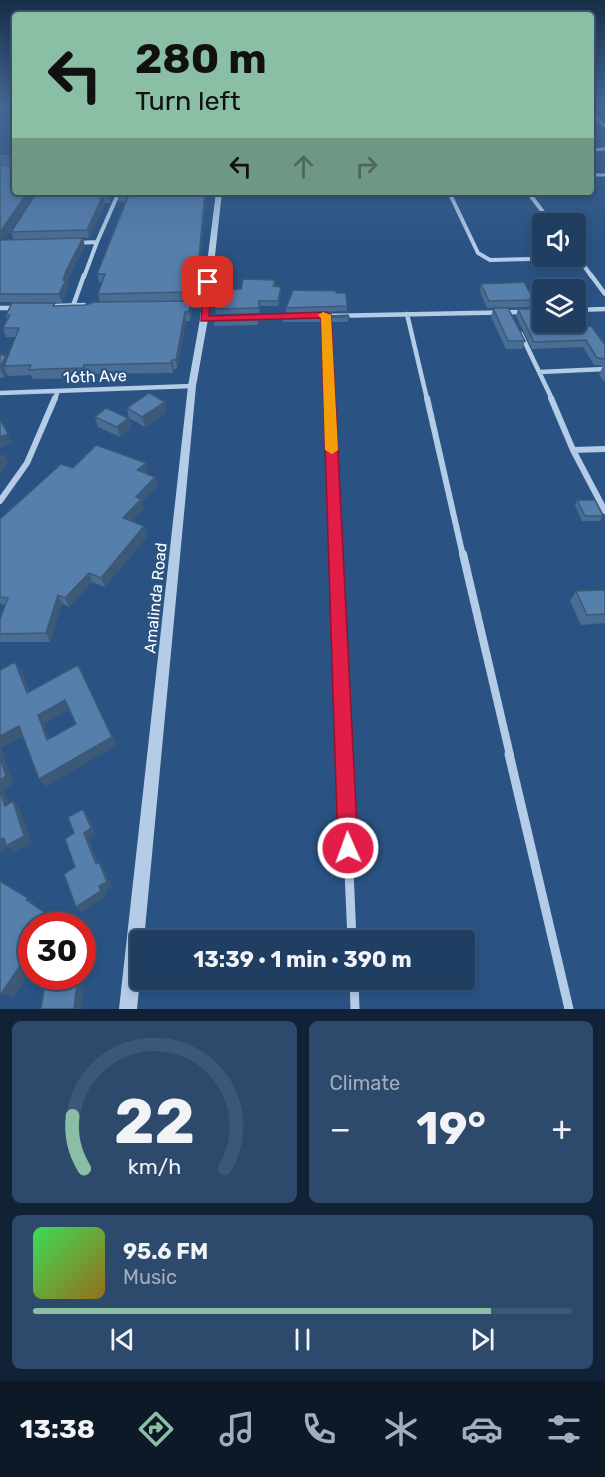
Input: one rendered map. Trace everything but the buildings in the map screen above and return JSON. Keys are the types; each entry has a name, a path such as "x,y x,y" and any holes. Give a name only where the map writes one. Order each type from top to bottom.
{"street":[{"path":"73,306 118,195"},
{"name":"Amalinda Road","path":"128,1009 192,386 210,319 205,305 219,195"},
{"path":"450,195 478,254 490,260 532,258"},
{"path":"530,195 544,213"},
{"path":"74,243 97,242"},
{"path":"585,267 605,294"},
{"path":"52,306 97,305"},
{"path":"181,305 205,305"},
{"path":"0,308 21,308"},
{"path":"586,310 605,309"},
{"path":"509,312 514,322"},
{"path":"226,318 532,312"},
{"path":"407,314 569,1009"},
{"path":"326,315 352,930"},
{"path":"520,332 540,372 573,450 605,511"},
{"path":"540,372 605,369"},
{"name":"16th Ave","path":"0,393 192,386"},
{"path":"0,501 15,486 27,464 58,391"},
{"path":"573,450 605,449"},
{"path":"354,990 355,1009"}],"slow traffic":[{"path":"323,315 326,315 332,450"}],"route":[{"path":"208,282 204,319 326,315 348,848"}]}
